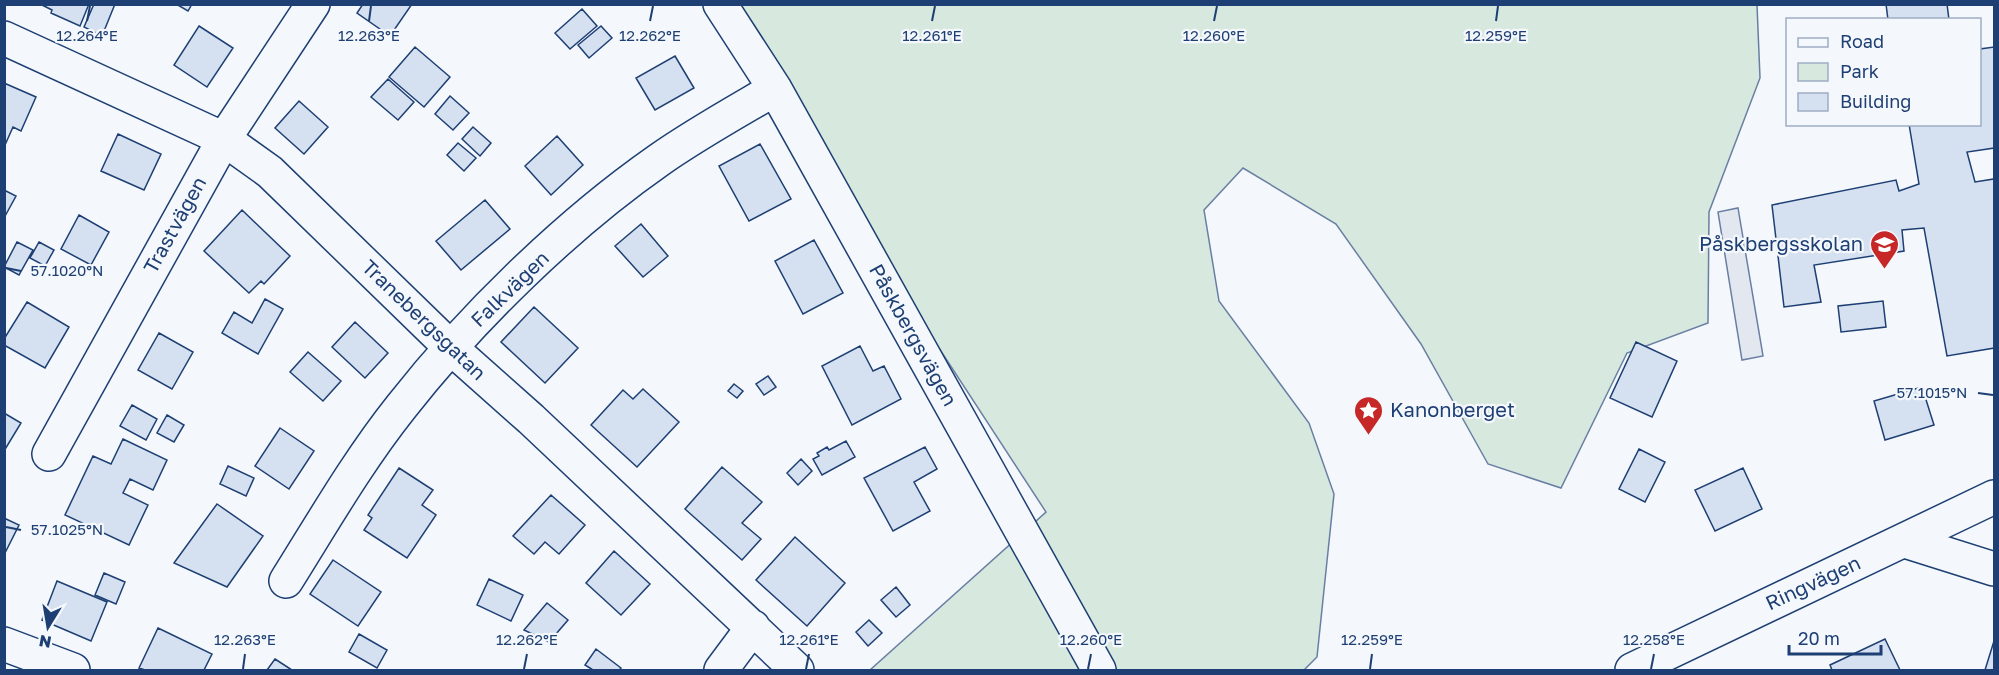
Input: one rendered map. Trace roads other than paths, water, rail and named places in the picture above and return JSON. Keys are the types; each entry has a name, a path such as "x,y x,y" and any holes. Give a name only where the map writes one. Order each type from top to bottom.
{"street":[{"name":"Trastvägen","path":"49,454 224,139 314,4"},
{"name":"Påskbergsvägen","path":"720,4 775,89 1099,670"},
{"name":"Tranebergsgatan","path":"4,38 224,139 270,172 450,347 797,670"},
{"name":"Falkvägen","path":"286,581 365,455 450,347 530,266 622,188 687,141 775,89"},
{"name":"Ringvägen","path":"1632,670 1785,595 1905,541 1995,497"},
{"path":"1905,541 1995,569"},
{"path":"721,670 753,627"},
{"path":"4,644 73,670"}],"place":[{"name":"Påskbergsskolan","path":"1884,270"},
{"name":"Kanonberget","path":"1369,436"}]}
